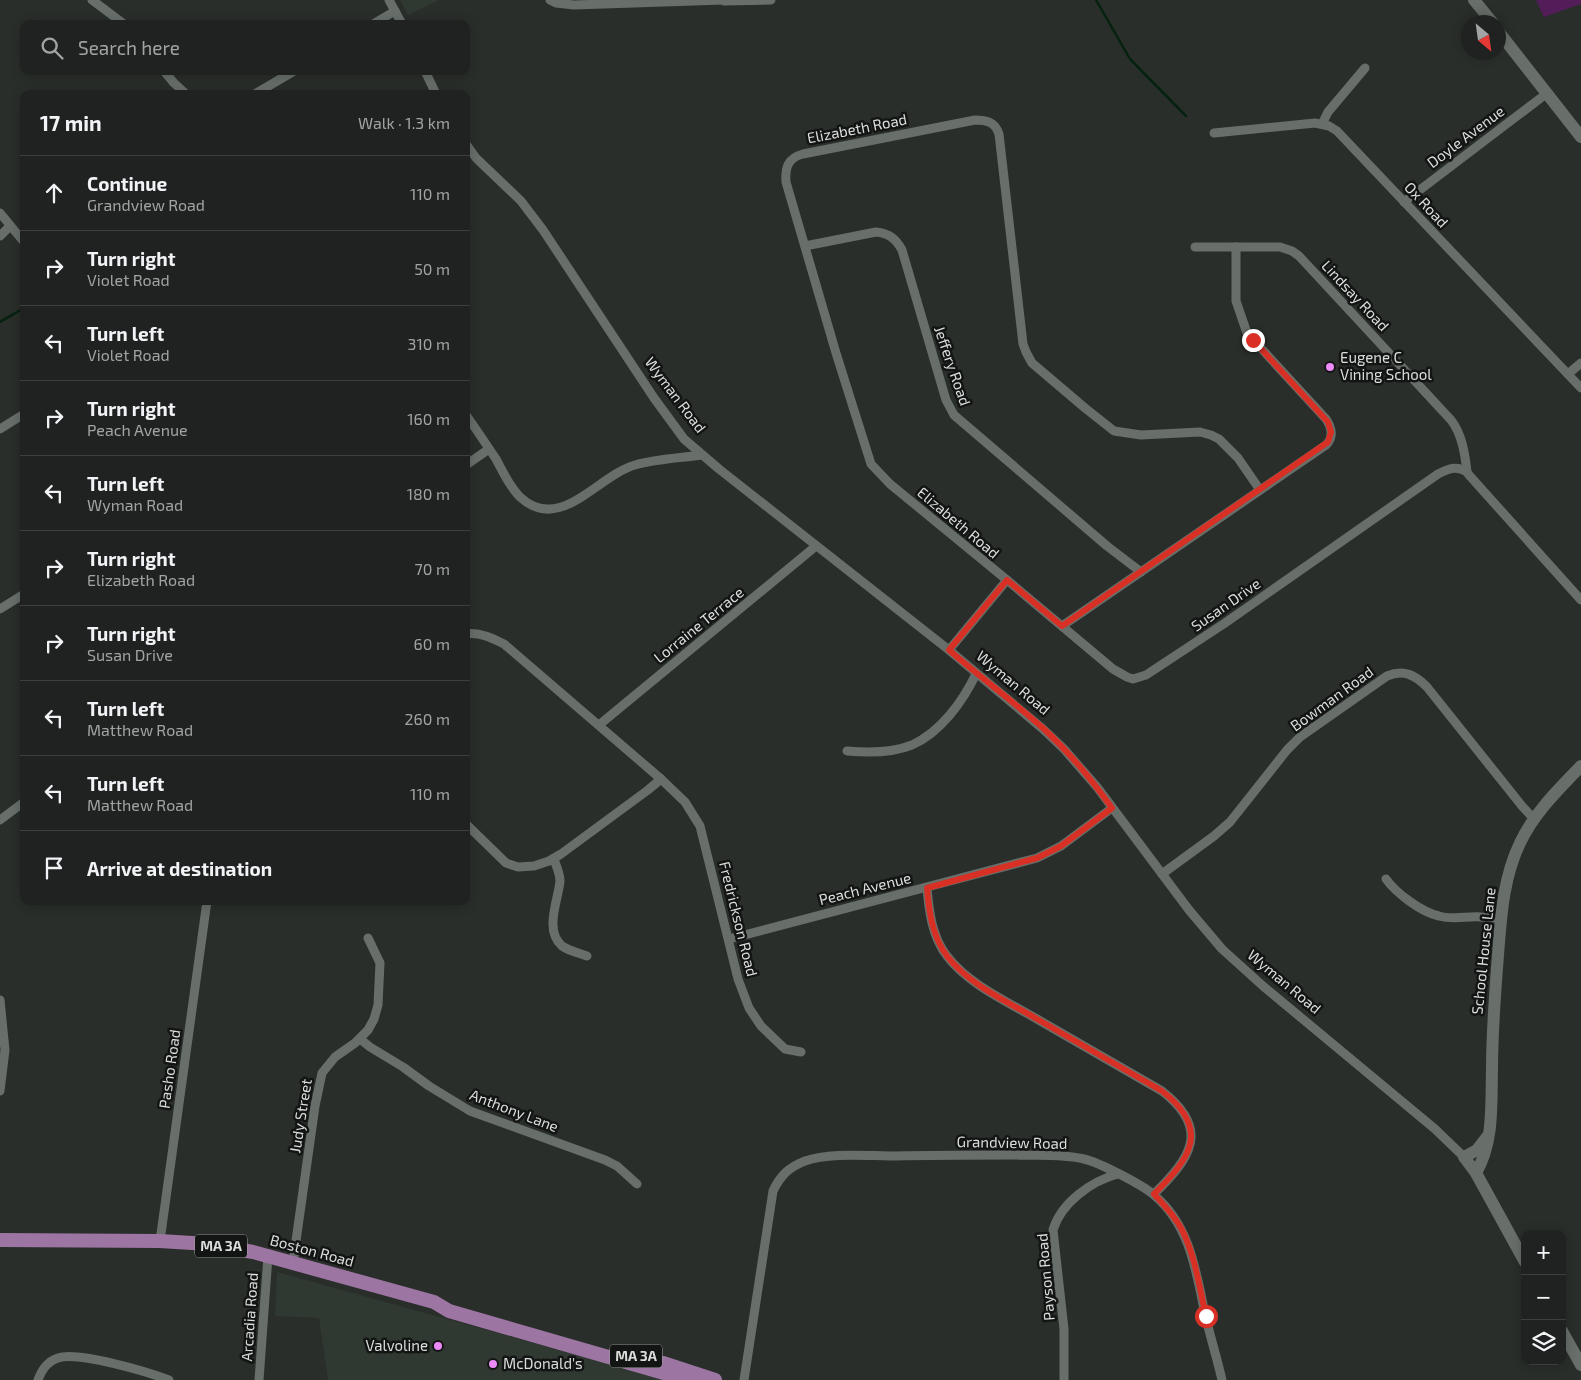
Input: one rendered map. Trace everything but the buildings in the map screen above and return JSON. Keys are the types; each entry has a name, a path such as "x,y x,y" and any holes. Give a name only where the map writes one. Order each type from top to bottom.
{"main road":[{"name":"Boston Road","path":"0,1240 160,1241 208,1244 293,1262 434,1302 449,1303 684,1369 715,1380"},
{"name":"Boston Road","path":"434,1302 457,1314 688,1380"}],"street":[{"path":"92,0 119,20"},
{"path":"389,0 400,20"},
{"path":"550,0 556,3 574,5 771,0"},
{"path":"1474,0 1486,15"},
{"path":"380,20 395,11"},
{"path":"1506,42 1581,137"},
{"path":"1214,133 1315,123 1322,124 1328,112 1365,68"},
{"path":"167,75 181,90"},
{"path":"262,90 287,75"},
{"path":"427,75 434,90"},
{"name":"Doyle Avenue","path":"1404,202 1546,94"},
{"name":"Elizabeth Road","path":"1007,580 890,484 871,464 786,182 786,166 792,157 975,120 989,121 994,125 999,134 1023,344 1032,363 1114,431 1141,435 1200,432 1219,439 1238,458 1260,490"},
{"name":"Ox Road","path":"1322,124 1337,131 1581,388"},
{"name":"Wyman Road","path":"470,150 476,158 521,201 543,230 659,406 684,439 949,650 1064,749 1097,787 1189,910 1233,960 1435,1129 1464,1157 1476,1173 1521,1255"},
{"path":"0,213 20,237"},
{"path":"0,236 10,226"},
{"name":"Jeffery Road","path":"805,246 876,232 894,238 902,250 946,400 954,415 1096,537 1141,572"},
{"name":"Lindsay Road","path":"1195,247 1280,247 1292,251 1454,424 1463,448 1467,472"},
{"path":"1062,626 1331,439 1331,432 1326,420 1247,333 1236,301 1236,247"},
{"path":"1568,374 1581,362"},
{"path":"0,429 20,416"},
{"path":"470,421 489,448 508,481 520,496 535,506 552,509 571,504 609,477 630,467 702,455"},
{"path":"470,461 489,448"},
{"name":"Susan Drive","path":"1007,580 1122,675 1133,679 1146,675 1224,623 1438,474 1447,469 1457,467 1467,472"},
{"path":"1467,472 1581,600"},
{"name":"Lorraine Terrace","path":"598,725 816,546"},
{"path":"949,650 1007,580"},
{"path":"0,609 20,596"},
{"name":"Fredrickson Road","path":"470,633 487,636 504,644 661,779 685,802 700,826 738,979 749,1008 761,1026 785,1049 800,1052"},
{"name":"Bowman Road","path":"1162,874 1230,822 1287,750 1300,737 1387,676 1399,673 1412,675 1427,687 1534,819"},
{"path":"847,751 863,752 897,749 921,740 949,715 968,690 976,674"},
{"name":"School House Lane","path":"1476,1173 1486,1154 1490,1133 1493,1018 1505,890 1512,863 1534,819 1581,766"},
{"path":"470,828 499,857 509,864 518,867 530,867 543,864 554,858 661,779"},
{"path":"0,820 20,805"},
{"name":"Peach Avenue","path":"729,940 815,915 927,888 1037,858 1061,846 1112,808"},
{"path":"554,858 560,881 553,921 554,934 564,948 587,956"},
{"path":"1386,878 1393,888 1418,907 1438,916 1458,918 1482,916 1501,919"},
{"path":"927,888 928,907 938,940 946,955 964,974 1014,1006 1162,1091 1180,1106 1190,1125 1192,1133 1190,1143 1183,1162 1154,1194"},
{"name":"Pasho Road","path":"160,1241 206,905"},
{"name":"Judy Street","path":"293,1262 320,1081 326,1067 335,1057 360,1039 374,1019 380,985 380,963 368,938"},
{"path":"0,1000 5,1050 0,1092"},
{"name":"Anthony Lane","path":"360,1039 429,1086 470,1111 605,1160 617,1166 637,1184"},
{"path":"1464,1157 1477,1150 1490,1133"},
{"name":"Grandview Road","path":"744,1380 773,1191 778,1180 793,1166 806,1160 830,1157 1059,1156 1086,1159 1118,1174 1154,1194 1172,1214 1182,1229 1195,1267 1222,1380"},
{"name":"Payson Road","path":"1064,1380 1064,1329 1053,1230 1062,1210 1094,1183 1118,1174"},
{"name":"Arcadia Road","path":"259,1380 268,1256"},
{"path":"1566,1338 1581,1365"},
{"path":"38,1380 44,1366 59,1357 70,1356 95,1360 169,1380"}],"shaded area":[{"path":"400,0 439,0 408,15"},
{"path":"1536,0 1581,0 1581,4 1544,17"},
{"path":"277,1272 667,1380 328,1380 319,1318 275,1316"}],"waterway":[{"path":"1096,0 1130,59 1186,116"},
{"path":"0,322 20,310"}],"place":[{"name":"Eugene C Vining School","path":"1330,367"},
{"name":"Valvoline","path":"438,1346"},
{"name":"McDonald's","path":"493,1364"}],"route":[{"path":"1206,1316 1195,1267 1182,1229 1172,1214 1154,1194 1183,1162 1192,1133 1186,1115 1180,1106 1162,1091 1014,1006 964,974 946,955 938,940 928,907 927,888 1037,858 1061,846 1112,808 1097,787 1064,749 949,650 1007,580 1062,626 1331,439 1331,428 1328,422 1253,340"}]}
